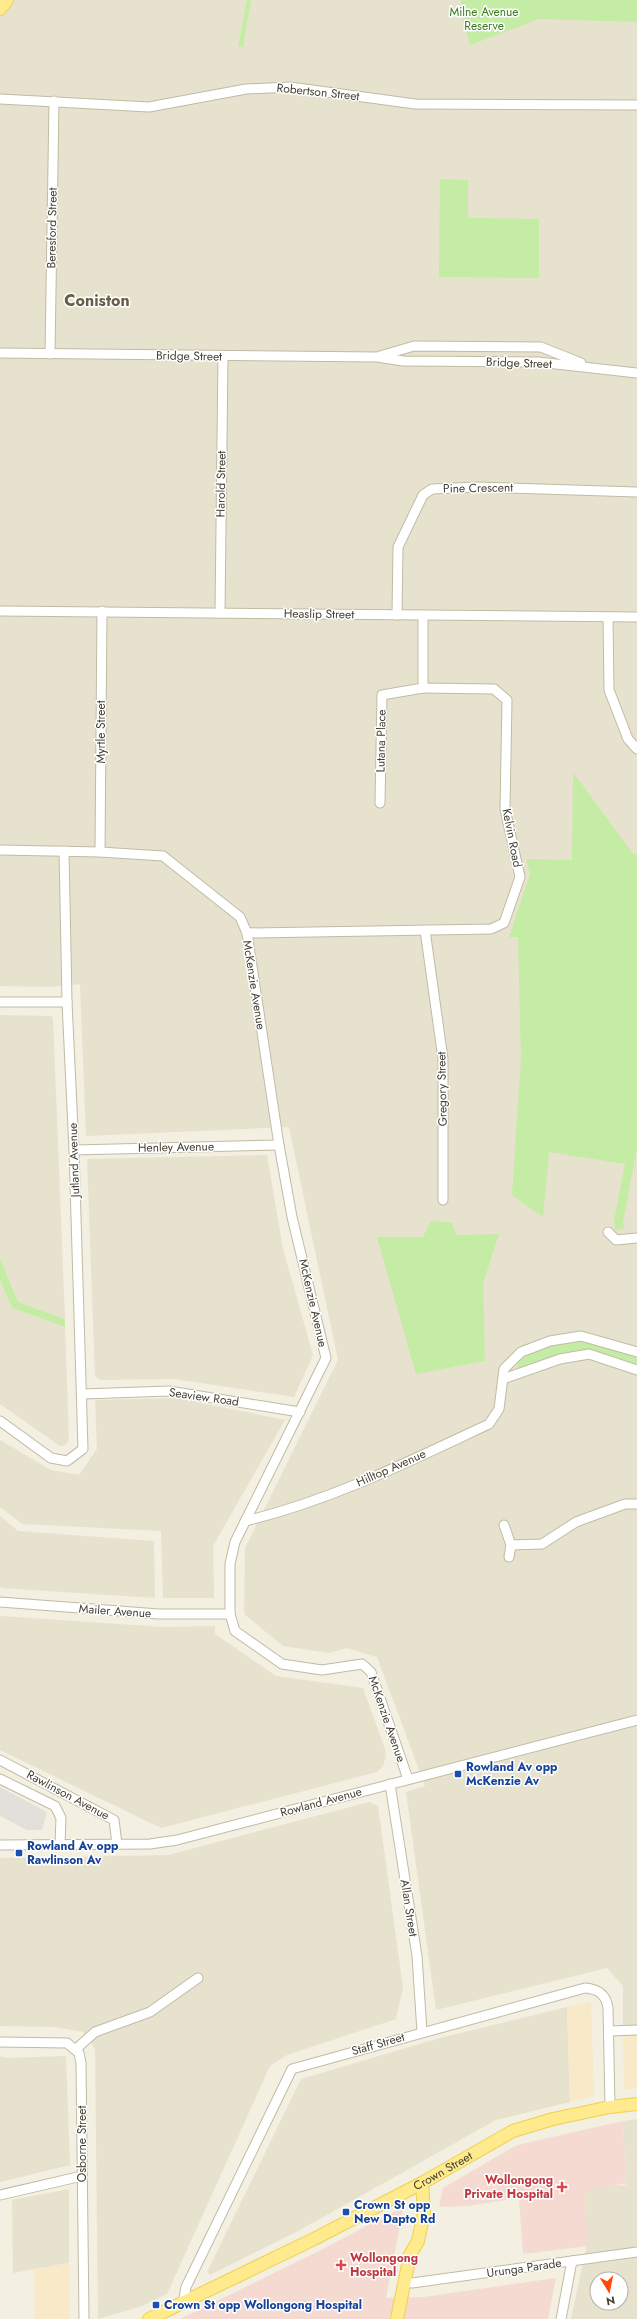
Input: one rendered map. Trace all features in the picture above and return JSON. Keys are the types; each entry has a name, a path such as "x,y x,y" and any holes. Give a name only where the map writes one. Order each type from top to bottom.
{"main road":[{"path":"0,9 7,0"},
{"name":"Crown Street","path":"149,2319 314,2240 422,2183 513,2131 553,2119 610,2107 637,2104"},
{"path":"397,2319 410,2255 418,2241 424,2212 422,2183"},
{"path":"404,2319 420,2251 418,2241"}],"street":[{"name":"Robertson Street","path":"0,99 149,107 246,89 290,87 415,104 637,105"},
{"name":"Beresford Street","path":"50,354 54,101"},
{"name":"Bridge Street","path":"377,357 414,346 541,348 590,367"},
{"name":"Bridge Street","path":"0,354 377,357 403,361 538,362 637,373"},
{"name":"Harold Street","path":"220,612 223,356"},
{"name":"Pine Crescent","path":"397,615 398,547 423,495 432,489 477,487 637,492"},
{"name":"Heaslip Street","path":"0,611 637,617"},
{"name":"Myrtle Street","path":"100,852 102,611"},
{"path":"423,615 423,688"},
{"path":"608,617 609,690 628,739 637,749"},
{"name":"Lutana Place","path":"380,803 382,696 423,688"},
{"name":"Kelvin Road","path":"247,933 491,929 504,923 520,877 505,809 507,700 494,689 423,688"},
{"name":"McKenzie Avenue","path":"0,850 100,852 163,856 240,917 247,933 279,1145 292,1217 326,1358 235,1542 230,1564 230,1614 235,1630 282,1664 322,1670 362,1664 372,1672 408,1779"},
{"name":"Jutland Avenue","path":"0,1421 51,1458 67,1461 83,1449 83,1394 67,1002 64,851"},
{"name":"Gregory Street","path":"425,930 443,1058 443,1200"},
{"path":"0,1002 67,1002"},
{"name":"Henley Avenue","path":"74,1150 279,1145"},
{"path":"608,1232 616,1240 637,1238"},
{"name":"Hilltop Avenue","path":"245,1520 263,1517 364,1482 489,1424 499,1409 504,1369 521,1352 550,1341 581,1336 637,1352"},
{"path":"503,1378 560,1359 589,1354 637,1370"},
{"name":"Seaview Road","path":"83,1394 170,1391 300,1412"},
{"path":"511,1545 542,1544 576,1522 625,1504 637,1504"},
{"path":"504,1526 511,1545 509,1558"},
{"name":"Mailer Avenue","path":"0,1602 159,1614 230,1614"},
{"name":"Rowland Avenue","path":"0,1845 150,1844 177,1840 637,1720"},
{"name":"Rawlinson Avenue","path":"0,1760 114,1820 117,1844"},
{"name":"Rawlinson Avenue","path":"0,1778 55,1806 61,1818 60,1844"},
{"name":"Allan Street","path":"390,1784 417,1956 422,2032"},
{"path":"0,2042 67,2043 76,2049 95,2032 150,2012 198,1978"},
{"name":"Staff Street","path":"183,2303 186,2287 292,2069 585,1988 596,1989 605,1997 608,2008 610,2107"},
{"path":"609,2031 637,2030"},
{"name":"Osborne Street","path":"76,2049 82,2063 84,2319"},
{"path":"0,2195 82,2176"},
{"name":"Urunga Parade","path":"412,2283 637,2252"},
{"path":"561,2319 572,2261"}],"shaded area":[{"path":"0,0 637,0 637,2026 623,2028 623,1986 607,1968 436,2010 406,1792 425,1786 377,1657 347,1648 329,1653 283,1646 244,1614 245,1548 338,1360 289,1127 86,1136 80,984 50,987 0,986"},
{"path":"0,1015 51,1016 53,1018 65,1319 18,1302 0,1258"},
{"path":"267,1155 283,1249 313,1355 294,1397 174,1379 100,1380 95,1376 87,1159"},
{"path":"0,1280 12,1308 65,1327 69,1441 65,1445 60,1446 0,1404"},
{"path":"177,1398 285,1420 213,1546 214,1598 163,1598 161,1531 22,1524 0,1507 0,1440 51,1470 79,1475 97,1449 95,1400"},
{"path":"0,1516 18,1531 154,1541 155,1598 0,1587"},
{"path":"0,1616 164,1627 215,1626 215,1634 276,1676 363,1688 385,1749 386,1756 383,1766 377,1772 161,1828 0,1750"},
{"path":"0,1787 47,1812 42,1830 27,1830 0,1816"},
{"path":"369,1802 378,1806 403,1988 396,2019 287,2055 270,2066 167,2294 142,2306 98,2319 95,2049 83,2032 54,2027 0,2026 0,1858 168,1855"},
{"path":"591,2002 594,2096 570,2102 567,2007"},
{"path":"567,2007 570,2102 496,2120 300,2230 210,2275 207,2272 301,2079 440,2038"},
{"path":"637,2026 637,2088 624,2090 623,2028"},
{"path":"0,2056 7,2058 66,2056 70,2165 0,2182"},
{"path":"637,2119 637,2319 571,2319 586,2249 585,2187 626,2185 623,2121"},
{"name":"Wollongong Private Hospital","path":"623,2121 626,2183 585,2191 588,2246 523,2254 519,2198 468,2206 439,2207 443,2188 517,2145"},
{"path":"69,2189 69,2263 13,2273 12,2200"},
{"name":"Wollongong Hospital","path":"399,2209 403,2210 386,2298 423,2297 556,2278 548,2319 180,2319 315,2253"},
{"path":"69,2263 70,2319 35,2319 34,2269"}],"green space":[{"path":"247,0 251,0 243,47 238,46"},
{"name":"Milne Avenue Reserve","path":"461,0 637,0 637,22 539,19 470,45 462,17"},
{"path":"440,179 468,180 468,218 539,219 539,278 439,277"},
{"path":"573,772 633,854 637,854 637,1148 623,1222 624,1229 615,1230 614,1221 625,1164 549,1152 543,1217 512,1195 521,1058 518,937 509,937 530,874 526,859 572,860"},
{"path":"431,1221 452,1223 456,1235 499,1234 483,1283 485,1361 416,1374 377,1237 423,1237"},
{"path":"0,1258 18,1302 65,1319 65,1327 12,1308 0,1280"},
{"path":"577,1341 637,1355 637,1365 589,1350 563,1353 517,1370 518,1361 539,1349 561,1343"}],"place":[{"name":"Rowland Av opp McKenzie Av","path":"458,1774"},
{"name":"Rowland Av opp Rawlinson Av","path":"19,1853"},
{"name":"Wollongong Private Hospital","path":"562,2187"},
{"name":"Crown St opp New Dapto Rd","path":"346,2212"},
{"name":"Wollongong Hospital","path":"341,2265"},
{"name":"Crown St opp Wollongong Hospital","path":"156,2305"}],"district":[{"name":"Coniston","path":"97,300"}]}
